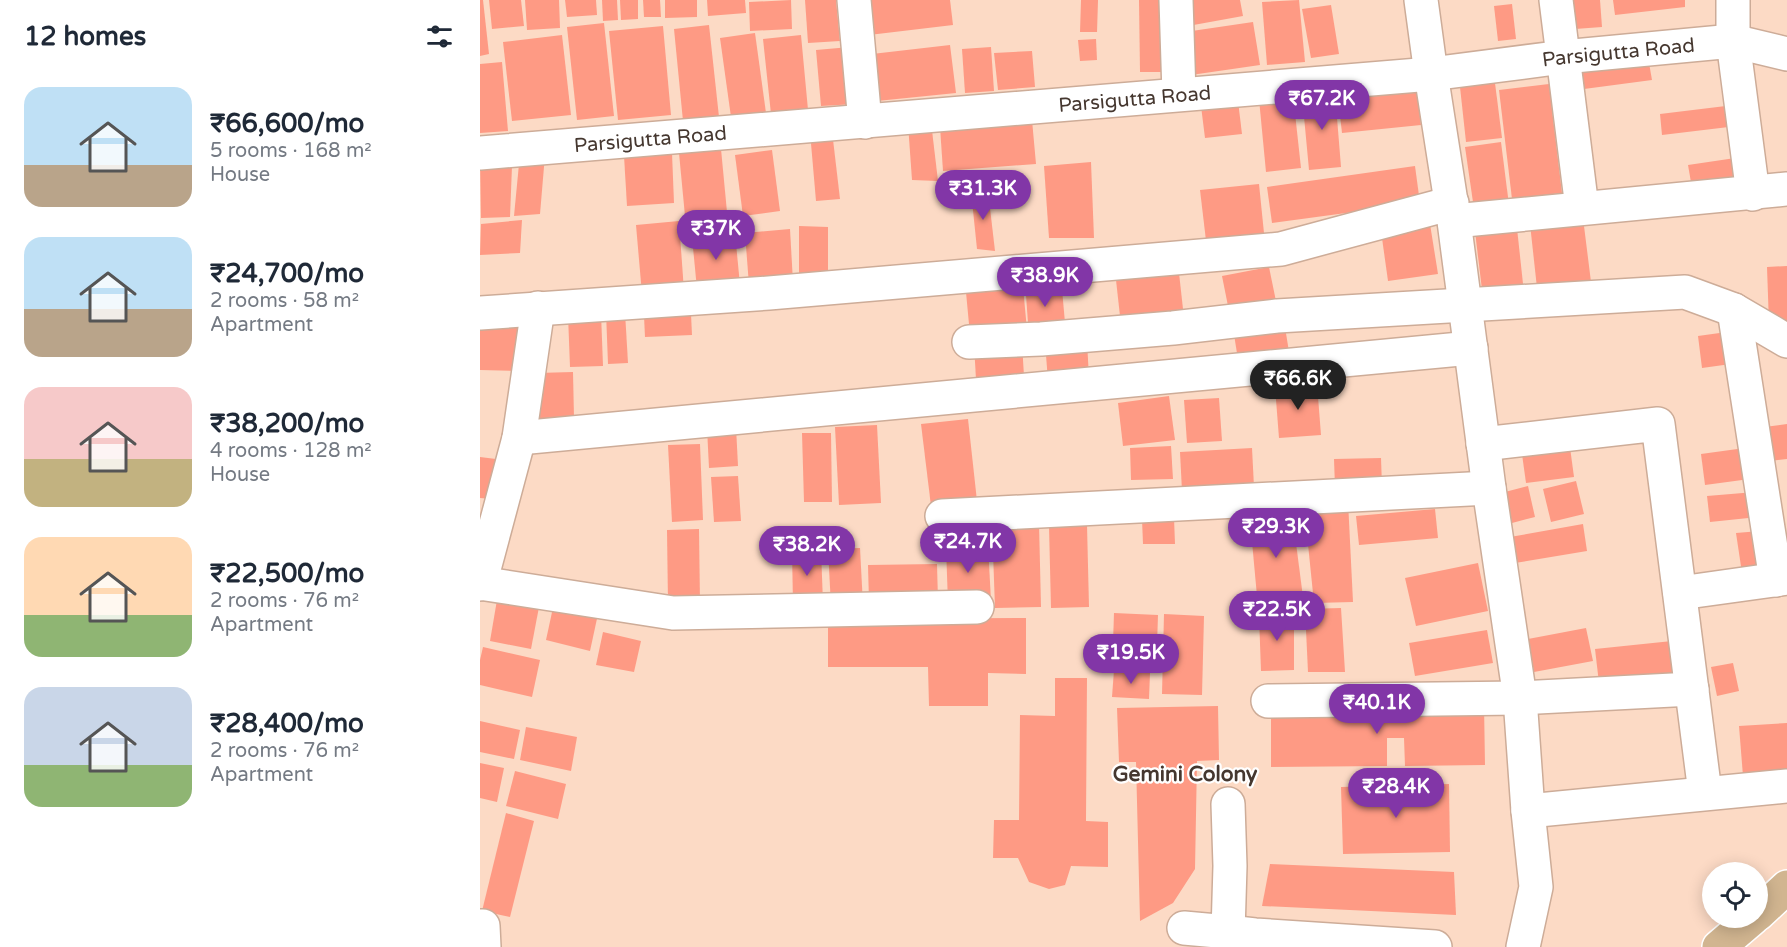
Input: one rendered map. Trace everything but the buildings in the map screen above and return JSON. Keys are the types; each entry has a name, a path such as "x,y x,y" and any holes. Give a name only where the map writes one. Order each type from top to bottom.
{"main road":[{"path":"1719,947 1772,903"}],"street":[{"path":"855,0 865,122"},
{"path":"1176,0 1179,94"},
{"path":"1421,0 1453,212 1489,488 1520,698 1536,887 1523,947"},
{"path":"1556,0 1582,208"},
{"path":"1732,0 1733,41 1754,194"},
{"name":"Parsigutta Road","path":"480,153 1431,74 1563,57 1733,41 1787,54"},
{"path":"480,313 769,293 1281,249 1453,212 1582,208 1754,194 1787,189"},
{"path":"969,342 1041,339 1173,328 1277,316 1685,292 1734,310 1787,341"},
{"path":"538,308 519,438 480,583 673,613 977,607"},
{"path":"1680,593 1781,579 1734,310"},
{"path":"519,438 1471,348"},
{"path":"1483,444 1658,424 1705,794"},
{"path":"942,516 1489,488"},
{"path":"1268,700 1520,698 1692,689"},
{"path":"1528,812 1787,786"},
{"path":"1228,804 1230,866 1241,934"},
{"path":"480,926 483,926 484,947"},
{"path":"1184,928 1435,947"}],"district":[{"name":"Gemini Colony","path":"1185,774"}]}
